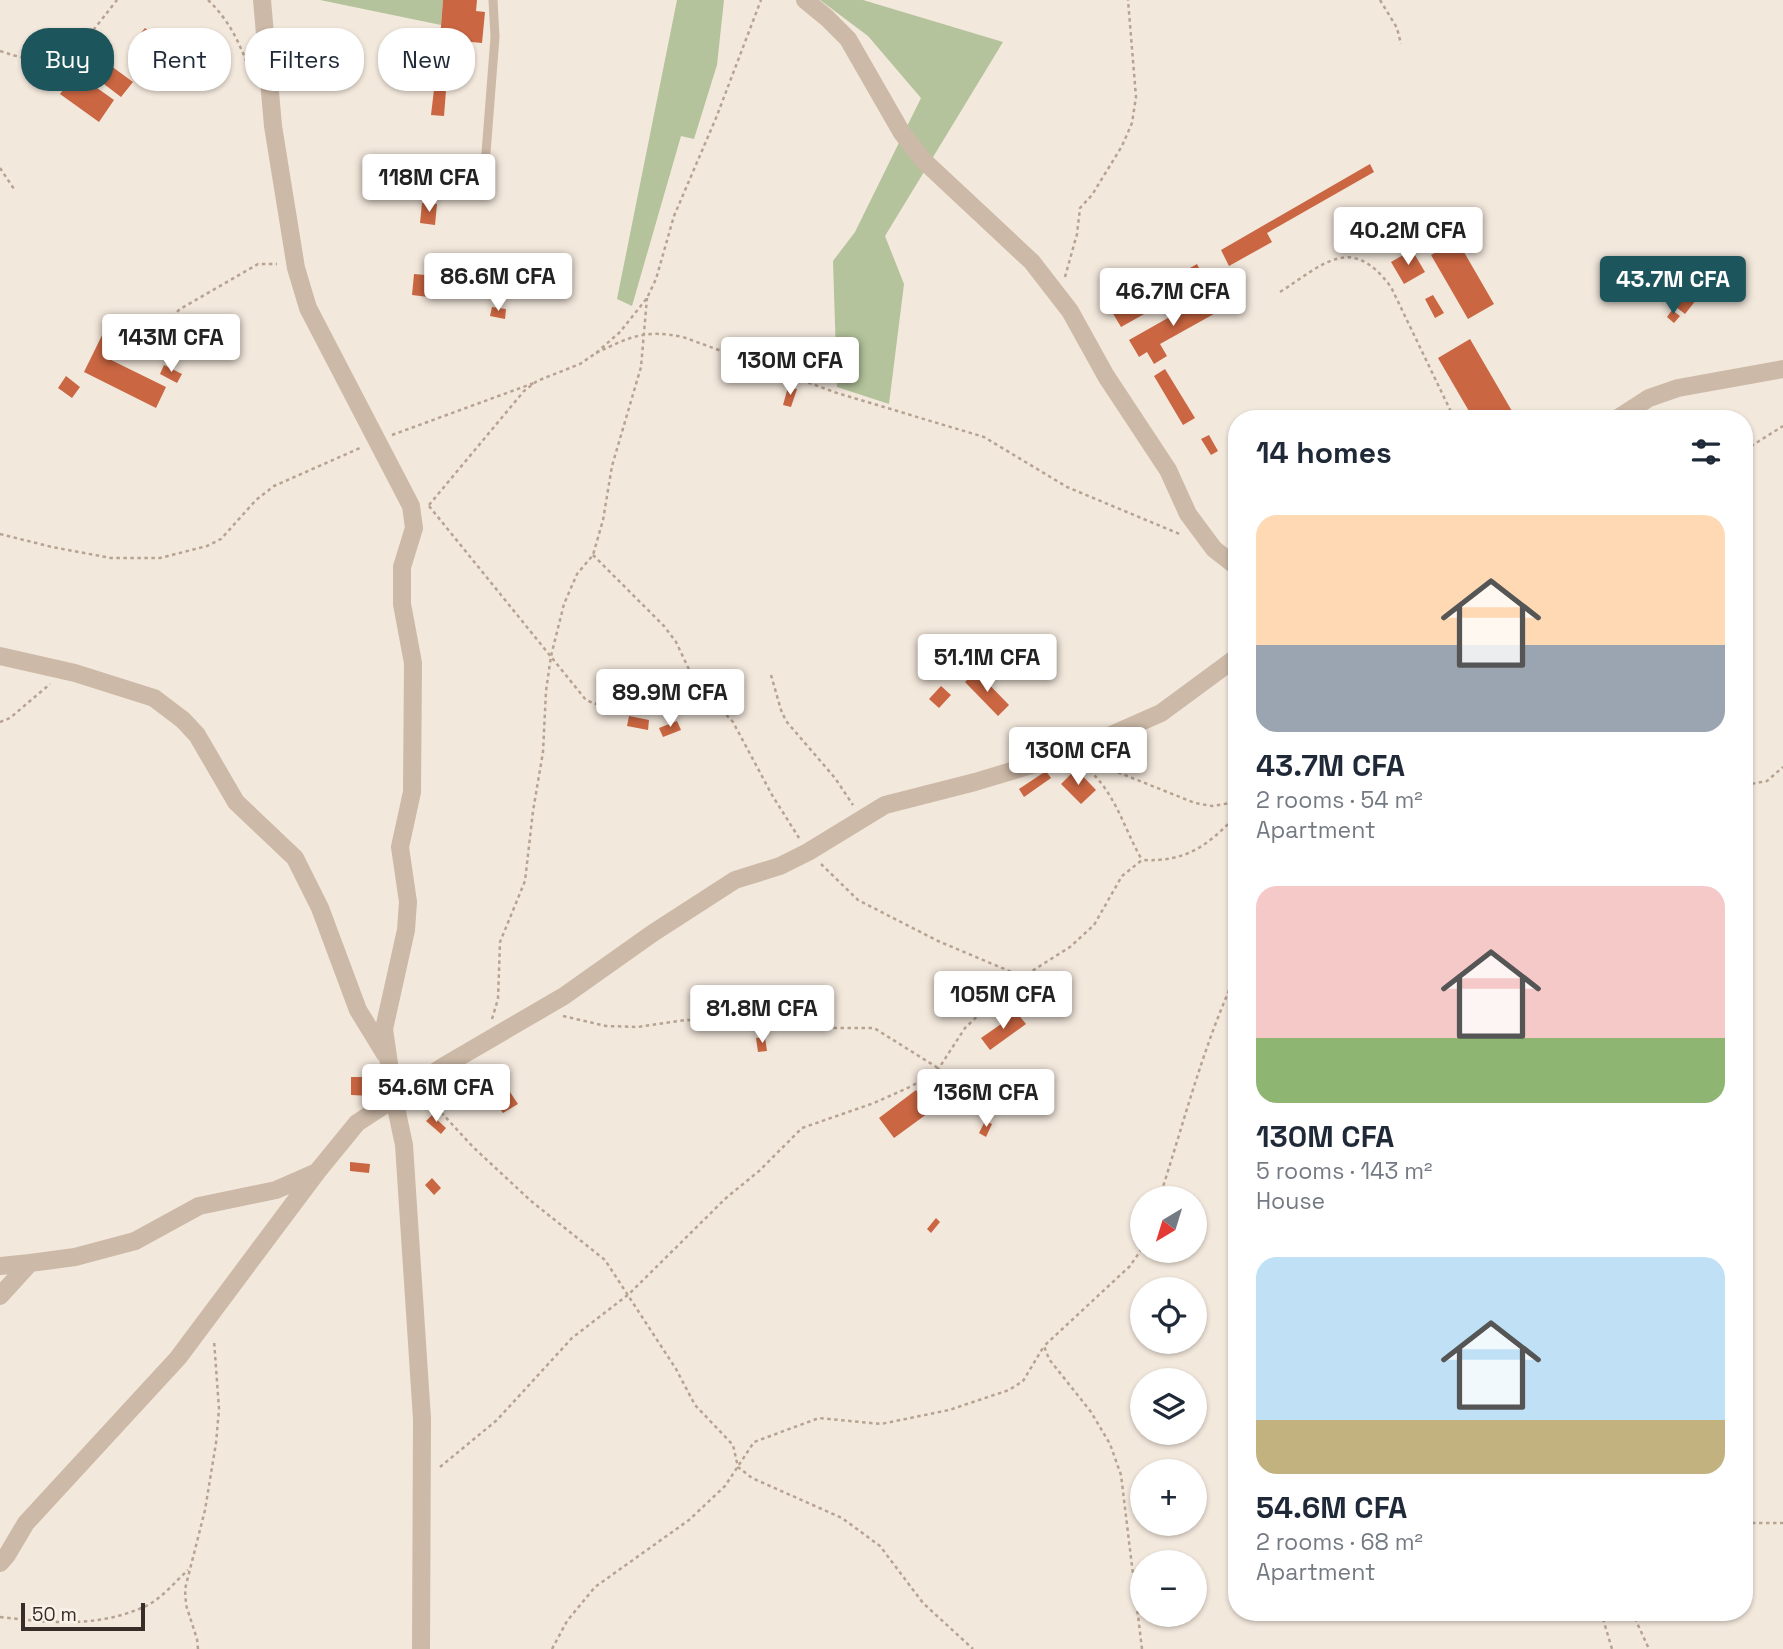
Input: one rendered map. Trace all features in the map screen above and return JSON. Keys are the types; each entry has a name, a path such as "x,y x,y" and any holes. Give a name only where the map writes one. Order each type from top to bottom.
{"street":[{"path":"262,0 273,126 294,251 308,308 411,506 414,528 402,567 402,604 413,663 412,792 400,847 408,902 407,921 384,1029 404,1145 422,1419 421,1649"},
{"path":"805,0 848,39 902,132 924,161 1032,262 1070,312 1106,376 1168,470 1188,514 1214,549 1228,560"},
{"path":"1630,410 1649,398 1678,388 1783,369"},
{"path":"0,656 75,673 154,698 183,720 197,736 236,802 295,858 320,908 358,1010 388,1058"},
{"path":"0,1563 26,1523 178,1358 317,1172 358,1123 415,1084 540,1010 735,880 780,866 808,852 885,805 1068,754 1161,713 1228,664"},
{"path":"0,1266 75,1257 135,1241 199,1206 276,1190 317,1172"},
{"path":"0,1296 30,1263"}],"lane":[{"path":"485,166 495,37 493,0"}],"path":[{"path":"0,51 40,61 69,54 82,44 117,0"},
{"path":"208,0 222,13 245,57"},
{"path":"0,534 111,558 160,558 208,547 220,539 256,500 274,486 378,440 580,364 596,353 620,332 647,298 656,279 674,216 716,118 761,0"},
{"path":"1064,278 1077,234 1080,208 1092,195 1122,146 1132,123 1136,97 1128,0"},
{"path":"1380,0 1397,28 1401,44"},
{"path":"0,168 14,189"},
{"path":"137,351 180,309 258,264 289,263 294,251"},
{"path":"1280,292 1330,260 1349,257 1365,260 1380,272 1391,287 1450,410"},
{"path":"479,1045 498,999 500,942 525,880 533,811 544,752 546,691 551,656 564,604 577,574 593,555 603,520 612,467 641,368 647,298"},
{"path":"596,353 645,333 683,337 837,393 984,436 1068,487 1214,549"},
{"path":"414,528 429,505 524,391 537,381"},
{"path":"1753,445 1783,426"},
{"path":"421,498 586,700 601,707 623,706 677,673 690,672"},
{"path":"593,555 664,625 676,642 694,680 733,722 772,795 808,852 858,900 938,941 1022,976"},
{"path":"0,722 10,718 57,678 75,673"},
{"path":"771,675 786,721 835,778 863,819"},
{"path":"1068,754 1122,772 1195,803 1212,806 1228,803"},
{"path":"1068,754 1096,776 1115,801 1142,860"},
{"path":"1753,784 1767,781 1783,767"},
{"path":"422,1481 497,1420 572,1338 629,1294 726,1198 759,1171 802,1128 874,1103 912,1086 939,1068 965,1028 1022,976 1070,947 1094,925 1122,876 1142,860 1159,861 1184,856 1212,841 1228,824"},
{"path":"1163,1186 1200,1068 1228,996"},
{"path":"540,1010 606,1026 638,1027 685,1020 722,1020 752,1028 874,1027 939,1068"},
{"path":"415,1084 473,1147 531,1201 605,1259 695,1405 733,1445 738,1466 752,1478 842,1518 880,1546 923,1603 973,1649"},
{"path":"552,1649 567,1621 595,1587 689,1520 725,1486 754,1442 819,1418 881,1424 950,1410 1010,1391 1023,1381 1044,1346 1131,1264"},
{"path":"198,1649 184,1589 205,1510 216,1443 219,1409 214,1340"},
{"path":"1044,1346 1049,1359 1091,1412 1110,1444 1121,1475 1142,1649"},
{"path":"1753,1523 1783,1523"},
{"path":"0,1617 41,1622 93,1622 148,1605 188,1570"},
{"path":"1604,1621 1612,1649"},
{"path":"1636,1621 1649,1649"}],"green space":[{"path":"320,0 443,0 441,25"},
{"path":"677,0 724,0 717,65 694,139 681,136 632,306 617,299"},
{"path":"820,0 863,0 1003,42 885,236 904,284 889,404 837,387 833,261 855,232 921,98 868,36"}],"building":[{"path":"443,0 477,0 476,11 485,12 482,43 475,42 475,28 441,28"},
{"path":"114,68 128,78 128,88 121,97 113,91"},
{"path":"62,91 101,91 114,100 99,122 60,94"},
{"path":"434,91 446,91 444,116 431,115"},
{"path":"1370,164 1374,172 1267,233 1272,242 1229,266 1221,250"},
{"path":"422,203 437,204 435,225 420,223"},
{"path":"1457,240 1494,304 1468,319 1431,255"},
{"path":"1412,250 1425,272 1404,284 1391,262"},
{"path":"1197,264 1205,280 1121,327 1112,312"},
{"path":"414,274 448,277 445,299 412,295"},
{"path":"1686,278 1704,290 1685,314 1676,307 1687,294 1678,287"},
{"path":"1238,284 1243,293 1228,302 1223,293"},
{"path":"1212,293 1221,310 1160,344 1167,356 1154,364 1147,352 1139,357 1129,340"},
{"path":"1433,295 1444,313 1435,318 1425,299"},
{"path":"492,307 506,309 505,319 490,316"},
{"path":"1672,310 1680,316 1674,323 1667,317"},
{"path":"111,317 124,324 107,358 166,387 156,408 84,372"},
{"path":"1470,339 1511,410 1468,410 1438,358"},
{"path":"164,365 182,374 177,383 160,374"},
{"path":"1165,369 1195,418 1183,425 1154,376"},
{"path":"66,376 80,387 72,398 58,388"},
{"path":"788,387 797,389 791,407 783,405"},
{"path":"1209,435 1218,451 1211,455 1201,439"},
{"path":"976,671 1009,705 998,716 965,682"},
{"path":"941,686 951,695 939,708 929,699"},
{"path":"629,716 649,720 648,730 627,726"},
{"path":"677,721 681,730 663,737 659,728"},
{"path":"1076,769 1096,790 1081,804 1061,784"},
{"path":"1046,771 1051,778 1024,797 1019,789"},
{"path":"1017,1013 1026,1024 990,1050 981,1038"},
{"path":"765,1037 767,1051 758,1052 756,1038"},
{"path":"351,1077 372,1077 371,1096 351,1095"},
{"path":"506,1086 518,1104 503,1113 491,1096"},
{"path":"916,1090 931,1111 894,1138 879,1118"},
{"path":"432,1115 446,1128 441,1134 426,1121"},
{"path":"985,1121 992,1124 986,1137 979,1133"},
{"path":"350,1162 370,1164 369,1173 350,1171"},
{"path":"432,1178 441,1188 434,1195 425,1185"},
{"path":"936,1218 940,1222 931,1233 927,1229"}]}
